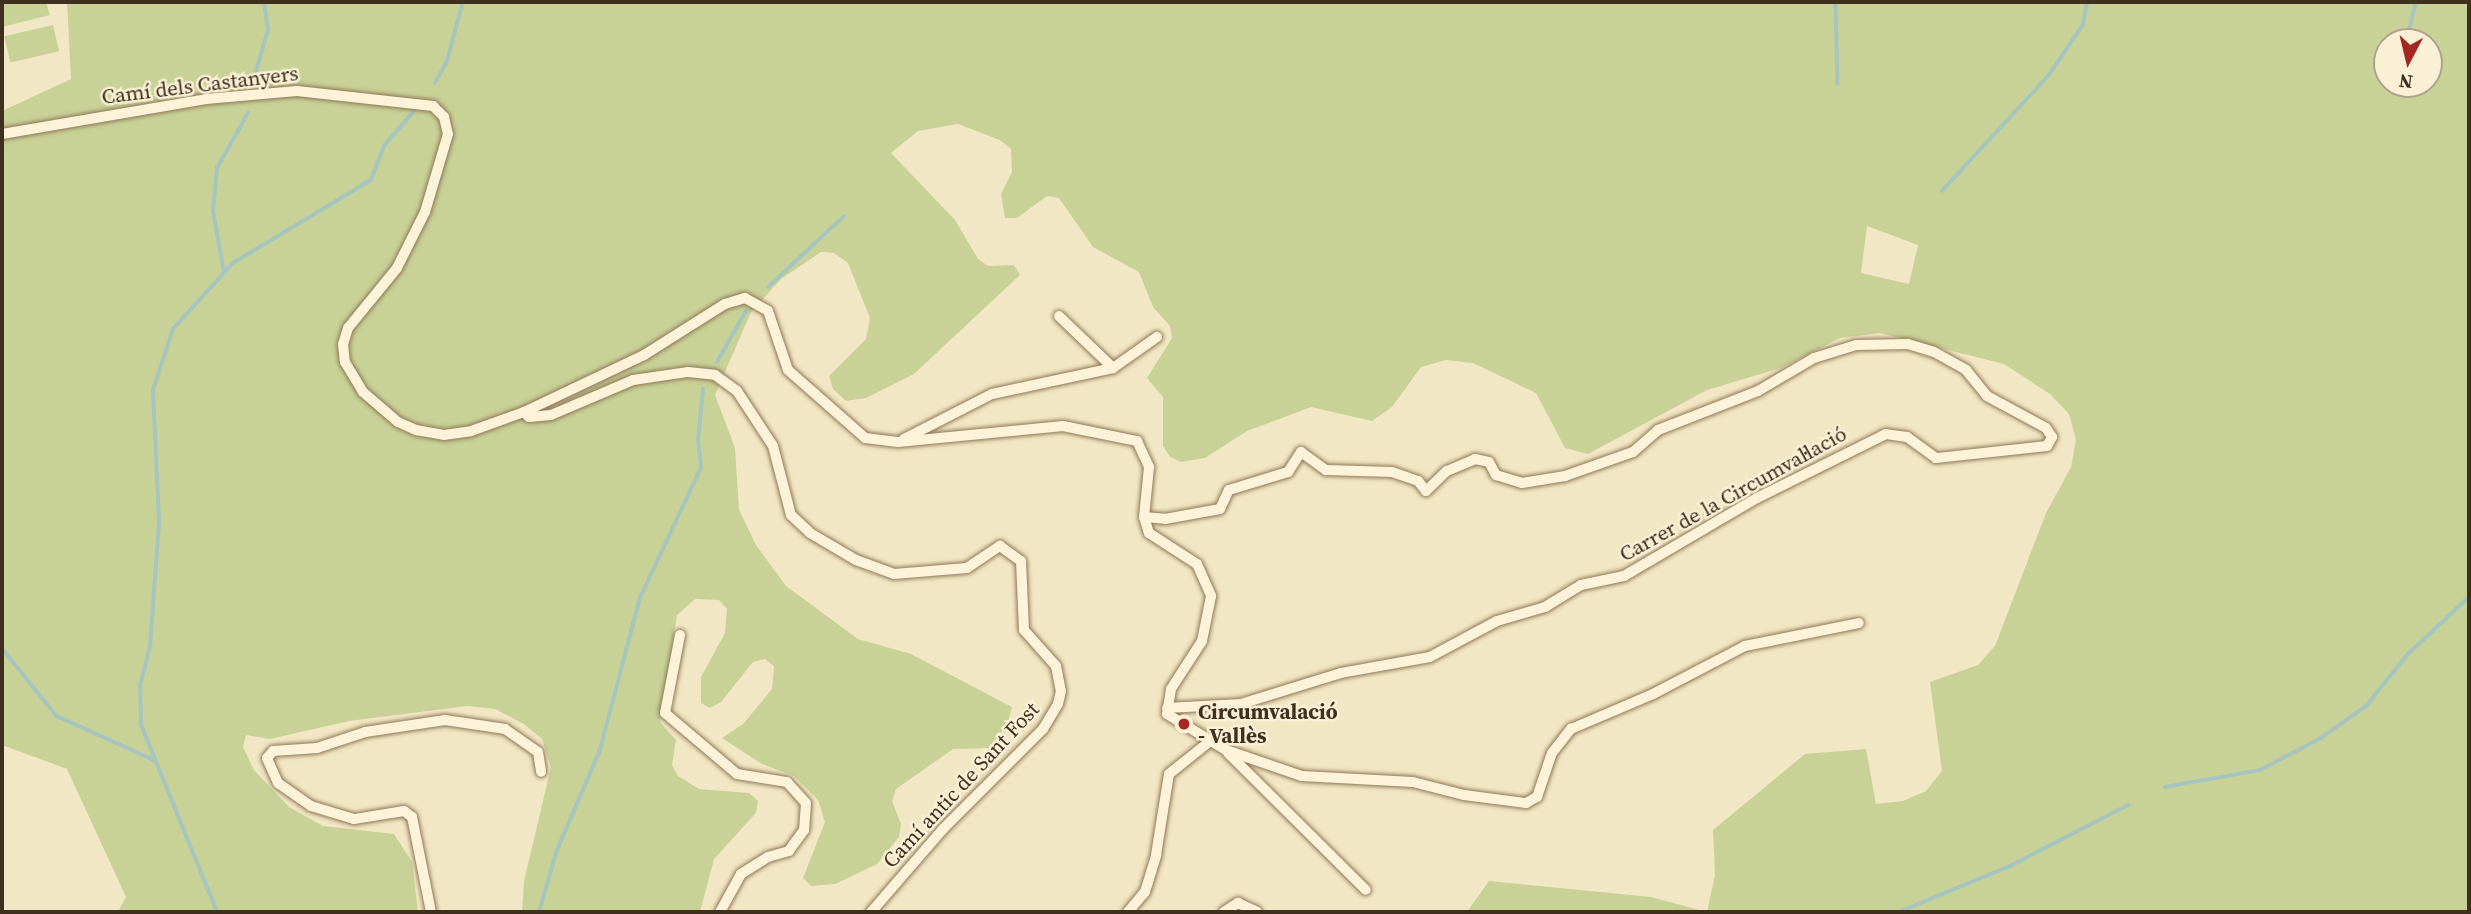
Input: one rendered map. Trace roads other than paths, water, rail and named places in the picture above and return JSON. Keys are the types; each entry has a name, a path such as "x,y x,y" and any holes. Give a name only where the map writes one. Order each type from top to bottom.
{"street":[{"name":"Camí dels Castanyers","path":"2,134 205,100 297,91 433,106 444,117 446,153 425,212 397,268 348,328 343,344 345,362 375,404 416,430 444,435 471,431 524,412 644,355 725,304 745,298 768,311 780,358 798,382 865,438 898,442"},
{"path":"1059,316 1114,368"},
{"path":"898,442 992,394 1114,368 1157,337"},
{"name":"Carrer de la Circumval·lació","path":"1144,516 1183,518 1220,509 1229,490 1288,472 1301,452 1326,470 1392,472 1418,481 1426,491 1447,471 1475,459 1489,462 1496,475 1522,483 1565,476 1633,452 1658,430 1758,391 1814,358 1856,345 1908,344 1934,352 1966,370 1987,396 2046,428 2052,437 2047,446 1936,458 1907,437 1886,434 1757,498 1624,576 1581,585 1545,607 1497,621 1430,657 1341,673 1241,704 1167,708"},
{"name":"Camí antic de Sant Fost","path":"524,412 529,417 551,415 633,380 688,372 715,375 737,391 773,446 788,508 798,525 810,533 856,560 894,573 967,568 1000,546 1016,553 1023,572 1024,630 1056,666 1061,691 1058,704 1043,729 943,828 871,912"},
{"path":"898,442 1009,428 1063,426 1137,440 1149,467 1144,516 1149,533 1160,544 1197,564 1211,596 1202,641 1171,689 1167,708 1174,722 1209,742 1302,776 1401,780 1526,803 1537,797 1552,753 1571,729 1653,694 1745,646 1859,623"},
{"path":"680,635 665,713 737,774 787,782 806,803 804,830 789,851 768,857 741,874 720,912"},
{"path":"431,912 412,817 404,811 354,819 311,806 278,783 267,768 267,758 273,751 317,748 365,732 445,720 505,729 538,752 541,772"},
{"path":"1128,912 1144,892 1156,855 1168,774 1209,742"},
{"path":"1226,750 1366,890"},
{"path":"1224,912 1238,903 1257,912"}],"waterway":[{"path":"254,78 268,30 264,2"},
{"path":"435,83 447,61 463,2"},
{"path":"1836,2 1838,84"},
{"path":"1942,191 2049,75 2083,25 2087,2"},
{"path":"2410,28 2416,2"},
{"path":"217,912 141,725 140,686 150,647 159,522 153,390 173,329 233,263 371,180 384,146 414,111"},
{"path":"224,273 213,211 217,168 248,113"},
{"path":"768,287 843,217"},
{"path":"717,362 746,311"},
{"path":"539,912 557,850 600,750 640,598 701,468 698,441 703,389"},
{"path":"2165,787 2260,770 2321,738 2366,706 2407,655 2469,597"},
{"path":"2,648 57,716 154,760"},
{"path":"1899,912 2010,866 2128,805"}],"place":[{"name":"Circumvalació - Vallès","path":"1184,724"}]}
